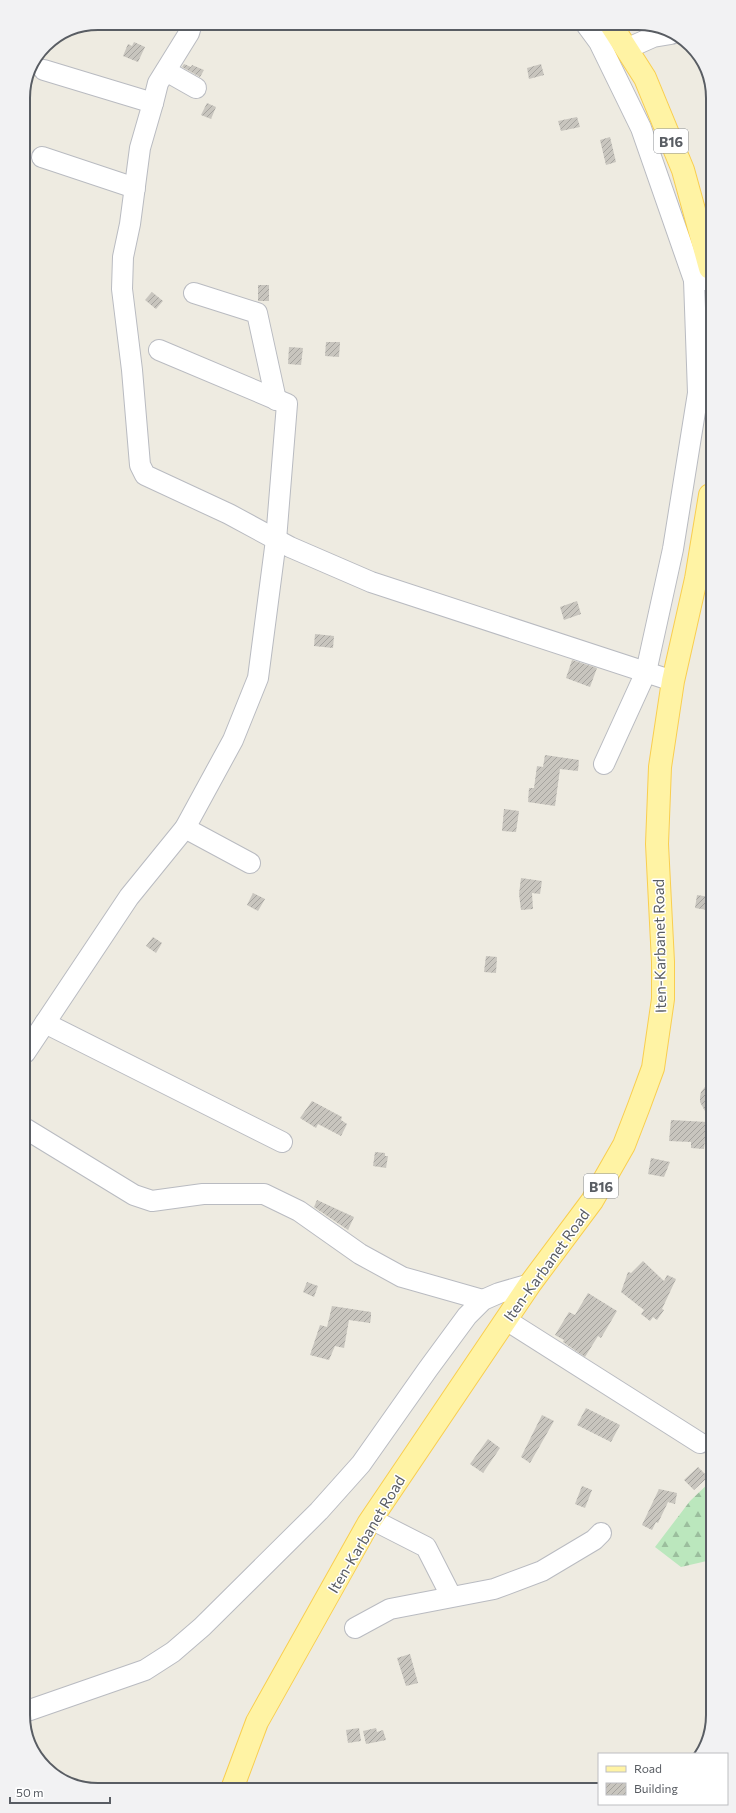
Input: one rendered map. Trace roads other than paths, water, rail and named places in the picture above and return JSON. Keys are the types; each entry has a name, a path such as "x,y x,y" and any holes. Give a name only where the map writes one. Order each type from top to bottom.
{"main road":[{"name":"B16","path":"614,30 645,78 683,170 704,276"},
{"name":"Iten-Karbanet Road","path":"234,1783 257,1722 371,1519 530,1284 592,1201 624,1145 653,1068 663,999 657,844 660,766 673,681 696,578 706,518"}],"street":[{"path":"190,30 158,83 152,103 140,148 130,224 123,257 122,289 132,370 140,465 146,475 153,480 229,514 276,540 372,582 673,681"},
{"path":"591,30 600,42 641,128 704,276 698,393 673,549 646,672 604,764"},
{"path":"626,49 653,37 663,35"},
{"path":"44,70 152,103"},
{"path":"166,71 196,88"},
{"path":"42,157 135,188"},
{"path":"194,293 257,313 276,400"},
{"path":"30,1046 129,897 185,828 233,740 258,678 276,540 287,404 159,350"},
{"path":"185,828 250,863"},
{"path":"45,1023 282,1142"},
{"path":"30,1131 134,1195 152,1201 203,1194 264,1194 299,1211 360,1254 402,1277 483,1300"},
{"path":"30,1710 145,1670 173,1652 202,1627 319,1511 361,1464 467,1316 483,1300 499,1293 530,1284"},
{"path":"506,1320 700,1443"},
{"path":"371,1519 426,1547 451,1596"},
{"path":"355,1628 390,1609 451,1596 494,1589 542,1571 587,1544 601,1533"}]}
